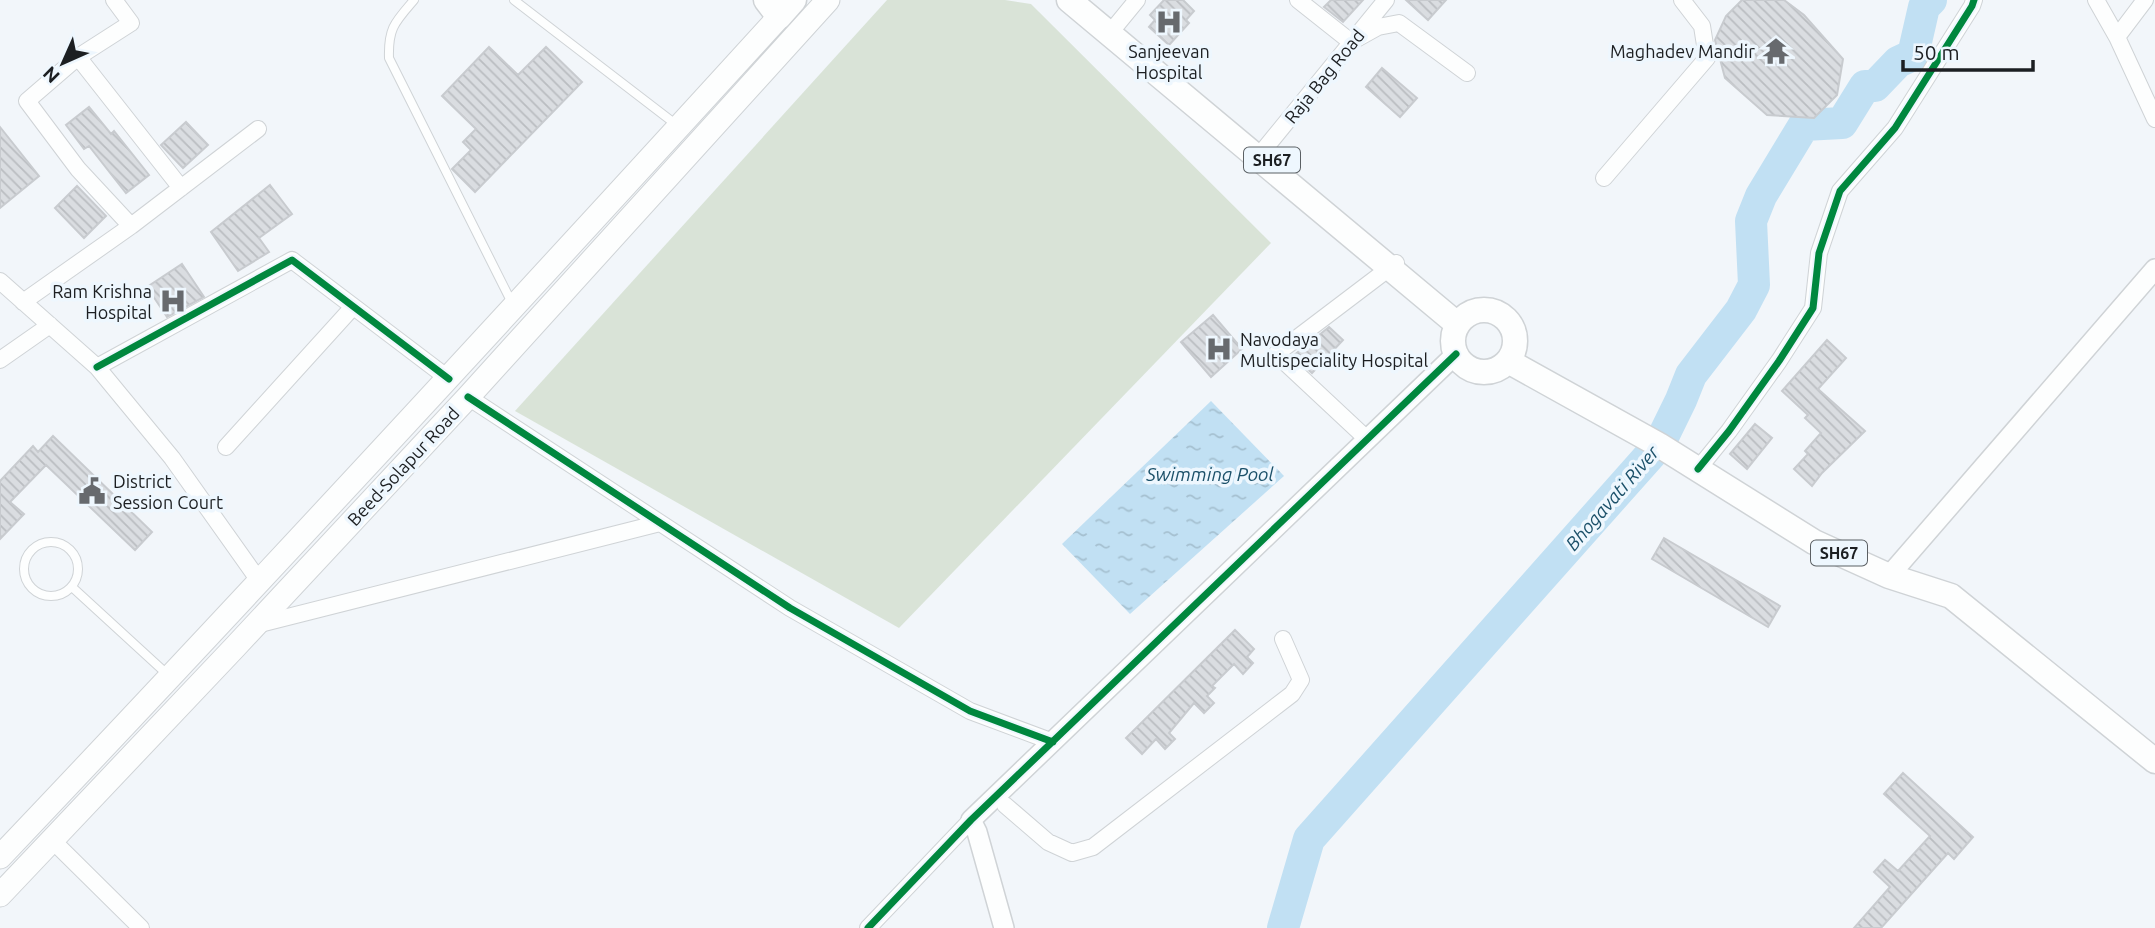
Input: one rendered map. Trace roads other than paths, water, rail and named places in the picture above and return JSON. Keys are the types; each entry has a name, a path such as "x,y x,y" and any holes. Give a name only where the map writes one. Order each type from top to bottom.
{"main road":[{"name":"Beed-Solapur Road","path":"0,895 468,397 828,0"},
{"path":"1069,0 1393,265"},
{"name":"SH67","path":"1084,0 1460,320"},
{"name":"Beed-Solapur Road","path":"0,857 449,379 679,126 780,6"},
{"path":"1482,309 1493,310 1510,322 1515,342 1513,352 1500,368 1480,372 1459,359 1453,334 1460,320 1482,309"},
{"name":"SH67","path":"1508,361 1698,469 1814,542 1889,576 1951,596 2155,761"}],"street":[{"path":"114,0 131,23 78,57 27,101 78,169 131,226"},
{"path":"1114,28 1137,0"},
{"path":"1298,0 1351,42 1378,27 1399,23 1467,73"},
{"name":"Raja Bag Road","path":"1262,152 1387,0"},
{"path":"1604,178 1707,58 1702,26 1682,0"},
{"path":"1698,469 1729,431 1813,308 1819,254 1840,191 1895,128 1944,54 1974,0"},
{"path":"2096,0 2117,37 2155,119"},
{"path":"2117,37 2145,0"},
{"path":"78,57 181,188"},
{"path":"23,302 131,226 258,129"},
{"path":"97,367 292,260 449,379"},
{"path":"1368,440 1276,354 1393,265"},
{"path":"1889,576 2155,269"},
{"path":"0,281 97,367 172,458 260,582"},
{"path":"226,447 352,308"},
{"path":"0,360 50,325"},
{"path":"868,928 974,826 1053,742 1368,440 1459,359"},
{"path":"974,826 1005,805 1459,359"},
{"path":"468,397 790,608 970,711 1053,742"},
{"path":"256,625 660,523"},
{"path":"1005,805 1048,842 1072,853 1093,847 1292,694 1301,680 1283,639"},
{"path":"974,826 1004,928"},
{"path":"52,840 141,928"}],"lane":[{"path":"414,0 393,25 388,40 389,58 514,308"},
{"path":"514,0 679,126"},
{"path":"46,542 54,542 69,549 78,563 78,572 72,587 65,592 49,596 33,589 25,575 27,558 31,551 46,542"},
{"path":"72,587 171,677"}],"water":[{"name":"Swimming Pool","path":"1211,401 1284,476 1130,614 1062,544"}],"waterway":[{"name":"Bhogavati River","path":"1283,928 1309,839 1659,445 1691,375 1741,310 1754,285 1751,221 1761,196 1804,125 1842,123 1865,86 1875,86 1898,62 1913,55 1924,7 1931,0"}],"place":[{"name":"Sanjeevan Hospital","path":"1169,22"},
{"name":"Maghadev Mandir","path":"1776,51"},
{"name":"Ram Krishna Hospital","path":"173,301"},
{"name":"Navodaya Multispeciality Hospital","path":"1219,349"},
{"name":"District Session Court","path":"92,491"}]}
